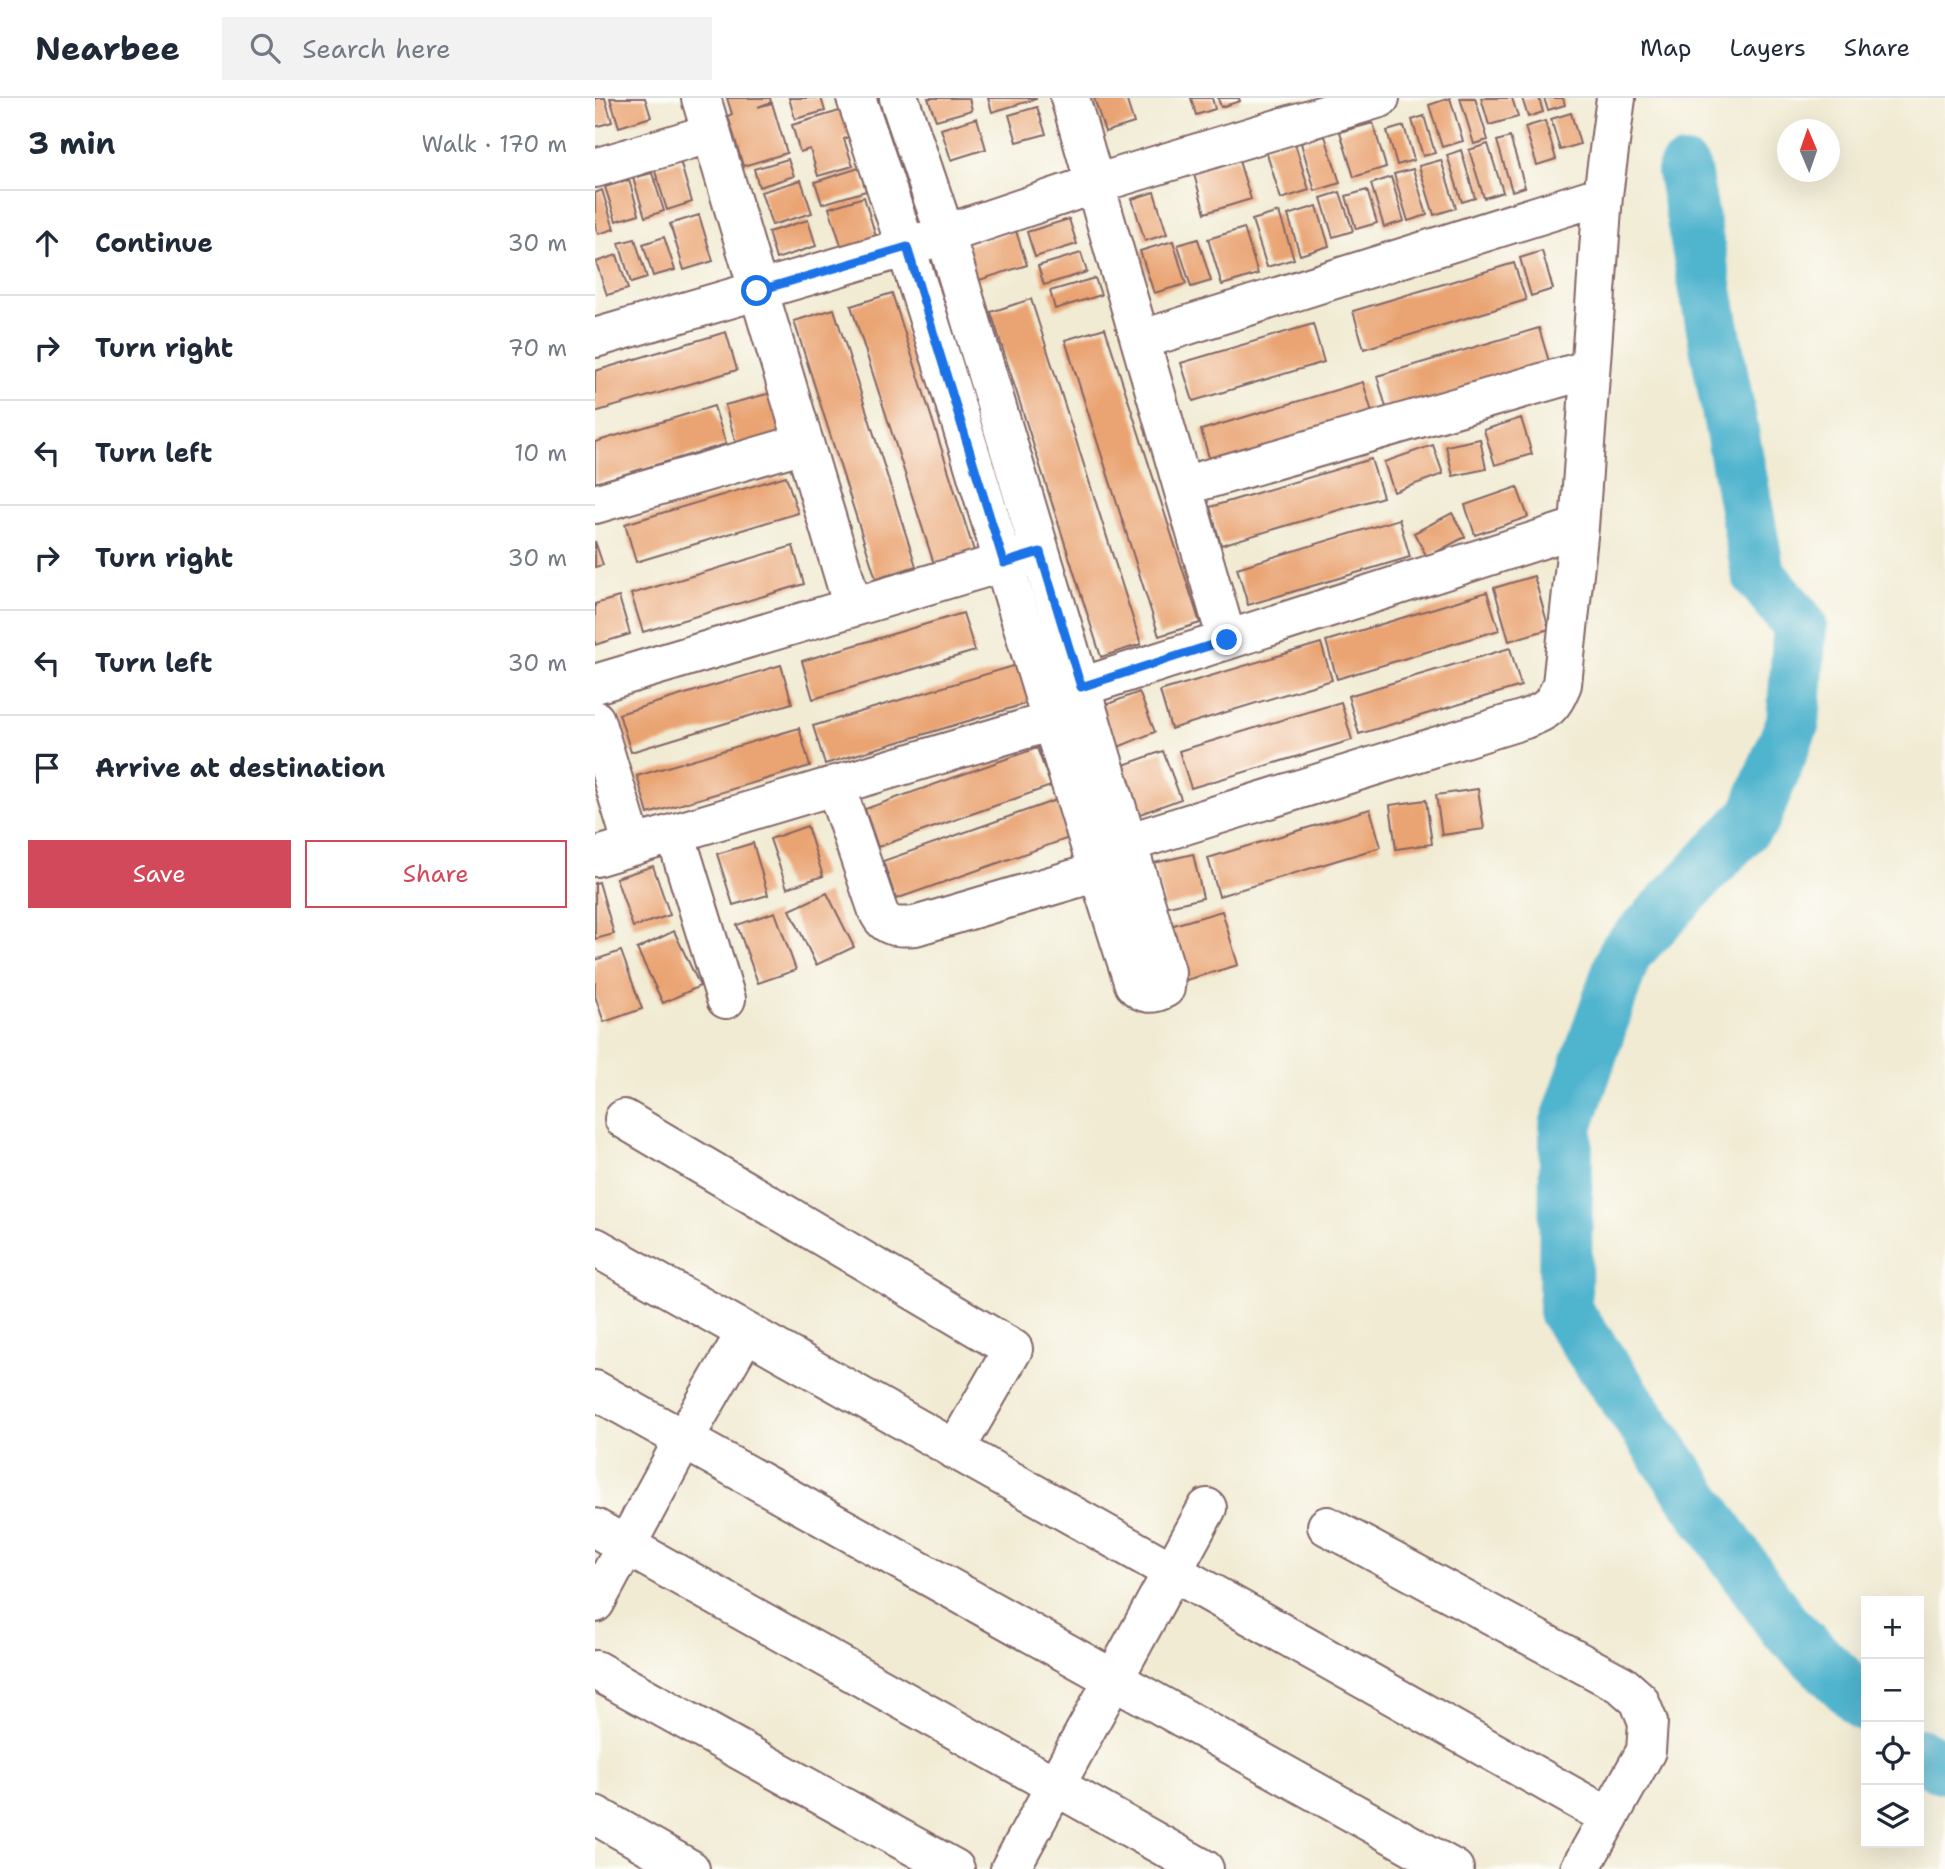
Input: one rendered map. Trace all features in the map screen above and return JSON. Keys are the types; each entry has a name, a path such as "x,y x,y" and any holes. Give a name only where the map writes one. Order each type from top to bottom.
{"street":[{"path":"856,98 907,247 1134,984 1145,993 1155,993 1165,988 1165,972 945,234 899,98"},
{"path":"1070,98 1227,640"},
{"path":"595,338 907,247 1095,184 1380,98"},
{"path":"1127,843 1543,713 1555,701 1562,684 1579,527 1603,195 1616,98"},
{"path":"595,168 706,116 853,607"},
{"path":"1140,340 1603,195"},
{"path":"1183,486 1590,369"},
{"path":"595,504 804,443"},
{"path":"1081,687 1579,527"},
{"path":"595,684 1040,552"},
{"path":"595,720 633,846"},
{"path":"595,857 1052,721"},
{"path":"835,785 878,911 892,927 915,926 1098,872"},
{"path":"675,833 726,999"},
{"path":"624,1119 1013,1349 955,1450"},
{"path":"595,1247 1609,1817"},
{"path":"595,1603 611,1537 684,1439 747,1332"},
{"path":"595,1390 1454,1869"},
{"path":"1010,1869 1207,1508"},
{"path":"1327,1526 1622,1685 1639,1700 1648,1722 1646,1751 1580,1869"},
{"path":"611,1537 1204,1869"},
{"path":"595,1670 955,1869"},
{"path":"595,1815 690,1869"}],"building":[{"path":"595,98 605,98 612,122 595,127"},
{"path":"610,98 645,98 651,117 619,127"},
{"path":"727,98 770,98 771,102 758,107 772,103 787,153 743,166 728,116 732,114"},
{"path":"789,98 821,98 825,111 795,119"},
{"path":"928,98 969,98 972,110 936,120"},
{"path":"988,98 1036,98 1036,99 992,112"},
{"path":"1094,98 1126,98 1134,123 1105,132"},
{"path":"1191,98 1212,98 1215,109 1196,115"},
{"path":"1218,98 1239,98 1240,101 1221,107"},
{"path":"1450,98 1463,141 1442,147 1429,105"},
{"path":"1460,98 1475,98 1488,140 1474,144"},
{"path":"1481,98 1512,98 1518,117 1489,125"},
{"path":"1522,98 1539,98 1543,112 1528,117"},
{"path":"1544,98 1563,98 1565,105 1548,110"},
{"path":"1037,107 1046,134 1017,142 1009,115"},
{"path":"843,110 851,136 844,139 853,166 818,176 810,149 800,152 792,125"},
{"path":"1571,113 1580,144 1560,150 1551,119"},
{"path":"1424,116 1435,153 1423,156 1412,120"},
{"path":"977,118 986,149 951,160 941,129"},
{"path":"1545,121 1556,159 1537,165 1525,127"},
{"path":"1373,123 1386,167 1354,177 1340,132"},
{"path":"1404,126 1414,160 1397,165 1387,131"},
{"path":"1325,136 1340,183 1315,191 1301,143"},
{"path":"1510,137 1525,187 1512,191 1497,141"},
{"path":"1294,140 1309,190 1281,199 1265,148"},
{"path":"1488,144 1503,192 1484,198 1469,150"},
{"path":"1461,150 1475,198 1462,202 1447,155"},
{"path":"1238,158 1251,199 1205,213 1193,171"},
{"path":"788,159 794,176 759,187 754,169"},
{"path":"1441,160 1456,208 1434,215 1419,166"},
{"path":"680,161 692,202 667,210 654,168"},
{"path":"859,168 866,191 822,204 815,182"},
{"path":"1413,169 1427,215 1408,221 1394,174"},
{"path":"652,173 664,211 645,217 633,178"},
{"path":"1391,177 1404,221 1384,227 1371,184"},
{"path":"629,180 639,214 616,221 605,187"},
{"path":"801,180 812,213 772,225 761,192"},
{"path":"602,190 614,229 598,234 595,224 595,193"},
{"path":"1367,190 1377,223 1356,229 1346,196"},
{"path":"1154,192 1167,234 1145,241 1132,199"},
{"path":"1340,192 1353,231 1333,237 1321,198"},
{"path":"864,197 877,240 843,251 829,208"},
{"path":"1317,206 1329,246 1300,255 1288,215"},
{"path":"1279,212 1294,259 1267,267 1252,220"},
{"path":"699,215 713,261 684,270 670,224"},
{"path":"1069,219 1077,244 1035,257 1027,232"},
{"path":"808,220 816,246 776,259 768,232"},
{"path":"1244,228 1258,274 1222,285 1208,239"},
{"path":"1016,231 1027,265 973,282 962,247"},
{"path":"664,237 675,270 653,276 643,244"},
{"path":"635,239 647,278 631,283 619,243"},
{"path":"1198,239 1211,281 1191,287 1178,245"},
{"path":"1173,241 1186,284 1154,293 1140,251"},
{"path":"1542,251 1553,289 1531,296 1520,258"},
{"path":"1081,253 1087,272 1044,285 1038,266"},
{"path":"617,255 628,289 607,295 596,262"},
{"path":"1514,263 1526,300 1364,349 1353,311"},
{"path":"1095,278 1101,295 1055,309 1050,291"},
{"path":"892,293 974,551 934,564 851,306"},
{"path":"1031,299 1141,644 1101,657 991,312"},
{"path":"834,309 916,566 876,579 794,321"},
{"path":"1313,324 1324,362 1193,401 1181,363"},
{"path":"1105,328 1200,623 1159,636 1065,340"},
{"path":"1539,328 1550,365 1388,414 1377,376"},
{"path":"726,332 737,370 595,412 595,371"},
{"path":"1363,382 1374,419 1212,468 1201,430"},
{"path":"771,393 782,435 737,447 725,405"},
{"path":"714,406 726,444 595,483 595,442"},
{"path":"1521,418 1532,454 1495,465 1484,430"},
{"path":"1480,439 1486,469 1453,476 1446,446"},
{"path":"1433,445 1443,474 1394,492 1384,462"},
{"path":"1371,459 1383,497 1221,545 1210,507"},
{"path":"786,476 798,513 636,562 625,524"},
{"path":"1517,487 1528,517 1475,535 1465,505"},
{"path":"1452,513 1465,537 1427,557 1414,533"},
{"path":"1399,519 1410,557 1248,605 1237,568"},
{"path":"595,541 603,565 595,567"},
{"path":"793,546 804,584 643,632 631,594"},
{"path":"1534,576 1549,629 1509,641 1494,588"},
{"path":"1487,592 1499,630 1337,679 1326,641"},
{"path":"619,597 630,634 595,645 595,604"},
{"path":"963,613 975,651 813,699 802,661"},
{"path":"1321,643 1332,680 1171,729 1160,691"},
{"path":"1510,648 1521,686 1359,734 1348,696"},
{"path":"1027,662 1038,700 825,764 813,726"},
{"path":"781,665 792,703 631,752 619,714"},
{"path":"1139,692 1155,732 1106,752 1090,711"},
{"path":"1341,702 1352,740 1191,788 1179,751"},
{"path":"799,728 810,766 648,814 637,776"},
{"path":"1037,748 1051,786 878,847 865,809"},
{"path":"1163,751 1181,799 1132,817 1115,768"},
{"path":"1478,789 1484,829 1442,835 1436,795"},
{"path":"1056,800 1069,838 896,899 883,861"},
{"path":"1426,800 1432,844 1396,849 1390,805"},
{"path":"1370,809 1381,847 1219,896 1208,858"},
{"path":"807,826 823,876 787,888 770,839"},
{"path":"753,843 768,895 733,905 717,854"},
{"path":"1193,854 1203,898 1164,907 1154,863"},
{"path":"653,866 670,915 633,927 616,878"},
{"path":"599,882 614,934 595,939 595,883"},
{"path":"827,893 854,947 816,965 790,910"},
{"path":"1222,911 1238,965 1183,981 1167,927"},
{"path":"775,912 796,970 758,983 737,925"},
{"path":"674,931 700,986 663,1003 637,949"},
{"path":"621,951 642,1009 604,1022 595,996 595,960"}],"waterway":[{"path":"1684,171 1758,573 1800,625 1793,722 1755,816 1625,953 1566,1126 1565,1311 1783,1625 1861,1700"},
{"path":"1924,1757 1945,1767"}],"route":[{"path":"757,291 907,247 1004,563 1040,552 1081,687 1227,640"}]}
